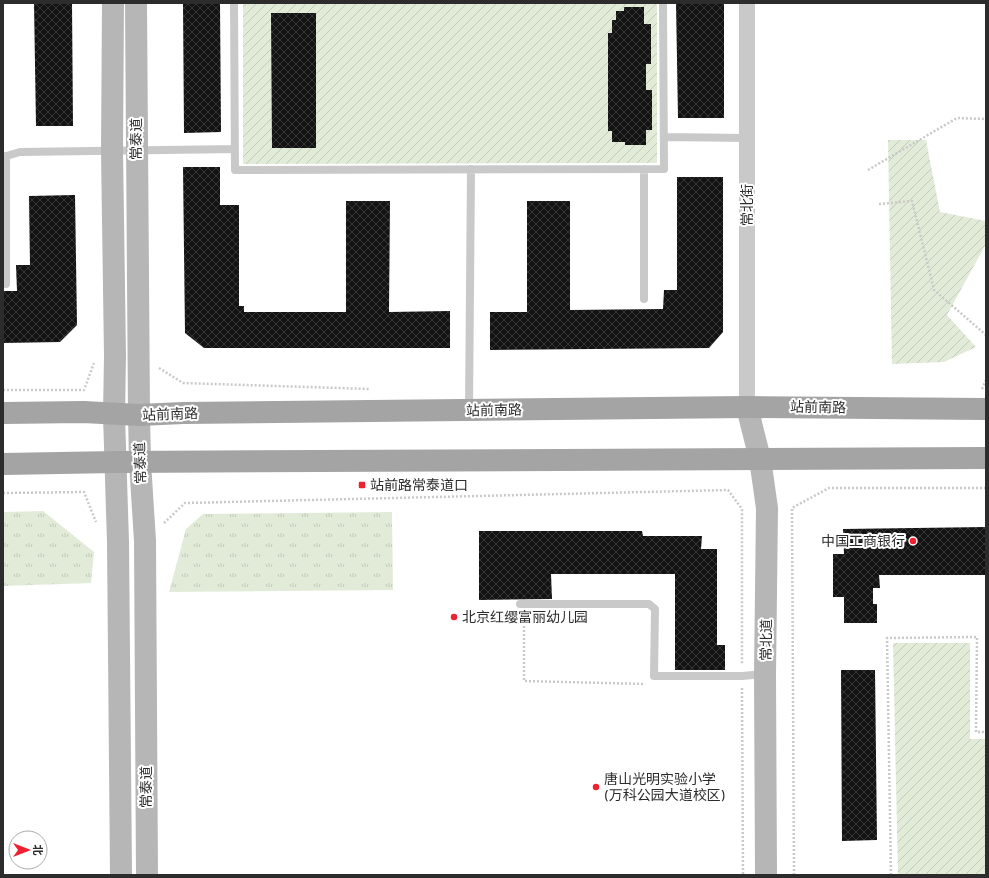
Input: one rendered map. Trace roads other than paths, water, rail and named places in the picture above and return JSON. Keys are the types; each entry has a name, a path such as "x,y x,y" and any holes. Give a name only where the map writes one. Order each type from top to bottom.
{"main road":[{"name":"站前南路","path":"3,413 84,412 114,415 139,415 182,413 747,407 986,409"},
{"path":"3,464 116,462 986,458"}],"street":[{"name":"常泰道","path":"113,3 112,150 115,356 114,415 116,462 121,875"},
{"name":"常泰道","path":"136,3 139,415 140,462 145,542 147,875"},
{"name":"常北街","path":"747,3 747,407"},
{"name":"常北道","path":"747,407 760,459 767,508 765,674 766,875"}],"lane":[{"path":"234,3 235,170 664,169 663,3"},
{"path":"664,138 747,138"},
{"path":"6,284 4,157 20,152 235,149"},
{"path":"644,169 644,299"},
{"path":"469,410 471,170"},
{"path":"520,604 648,604 655,609 654,676 742,676 765,674"}],"place":[{"name":"站前路常泰道口","path":"362,485"},
{"name":"中国工商银行","path":"913,541"},
{"name":"北京红缨富丽幼儿园","path":"454,617"},
{"name":"唐山光明实验小学 (万科公园大道校区)","path":"596,787"}]}
